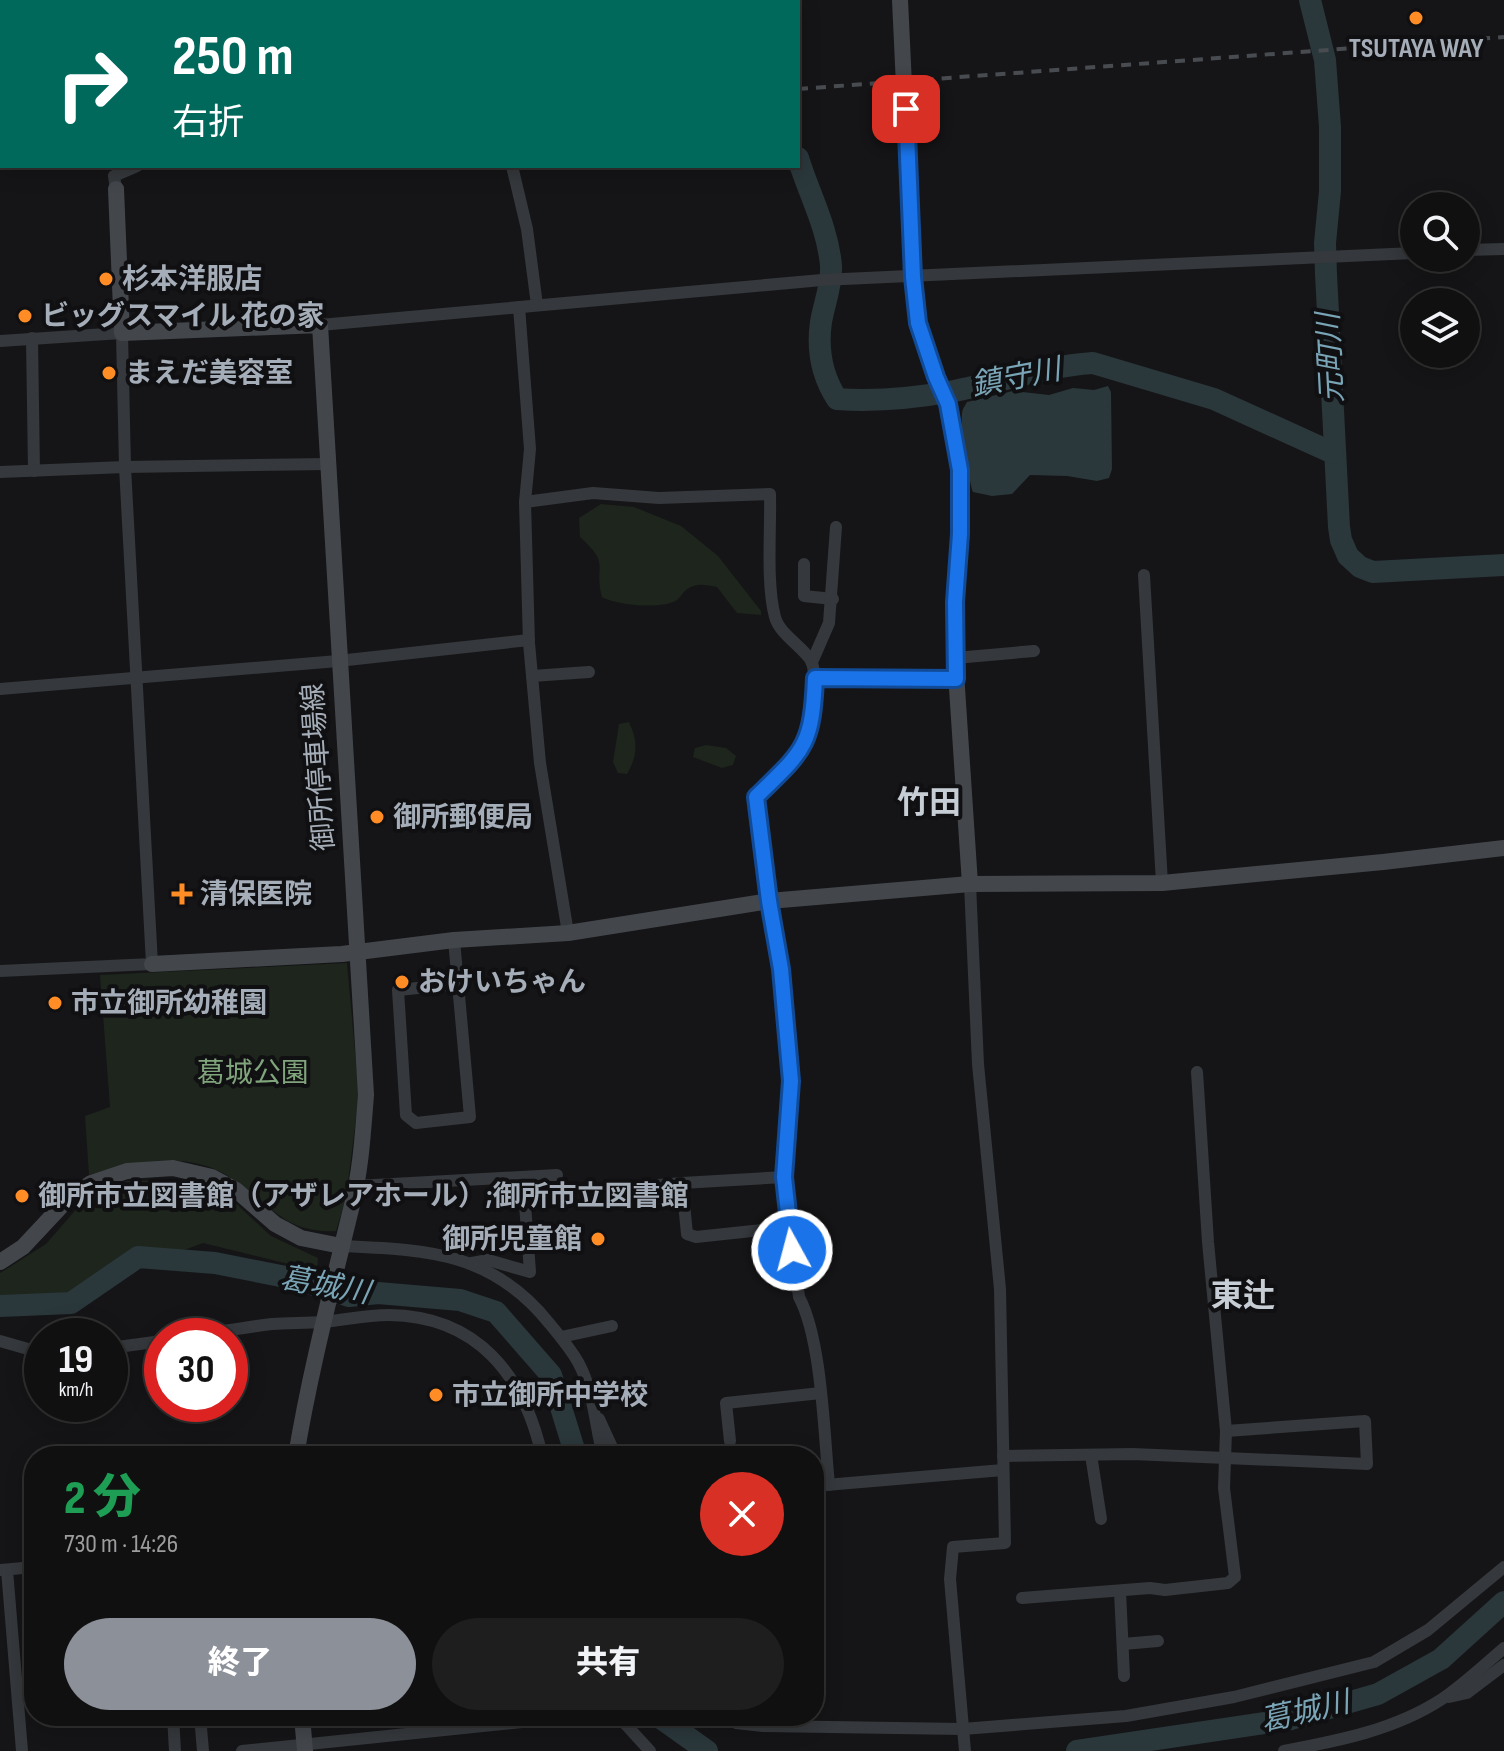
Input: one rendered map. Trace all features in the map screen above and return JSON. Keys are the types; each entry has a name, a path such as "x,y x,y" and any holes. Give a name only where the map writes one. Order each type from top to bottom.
{"street":[{"path":"900,0 913,277 918,323 948,404 960,470 960,534 955,602 956,679 978,1064 1000,1289 1005,1543 953,1547 950,1579 965,1751"},
{"path":"132,168 114,176 125,467 152,964"},
{"path":"512,168 527,229 537,305"},
{"path":"1480,250 1504,249"},
{"path":"0,341 320,325 836,279 1400,254"},
{"path":"519,307 530,449 525,502 529,640 540,763 568,933"},
{"name":"御所停車場線","path":"298,1446 324,1316 356,1186 366,1095 320,325"},
{"path":"32,338 34,471"},
{"path":"0,472 328,464"},
{"path":"525,502 593,493 659,498 770,494 775,621 812,662 815,678 814,718 806,742 798,756 756,797 781,969 791,1081 784,1177 789,1227 799,1297 807,1311 821,1393 829,1485"},
{"path":"812,662 829,623 836,527"},
{"path":"804,564 804,596 833,599"},
{"path":"1144,575 1162,883"},
{"path":"0,689 338,661 529,640"},
{"path":"955,658 1034,651"},
{"path":"532,676 589,672"},
{"path":"815,678 956,679"},
{"path":"0,971 342,954 454,940 568,933 769,901 970,884 1162,883 1504,848"},
{"path":"454,940 458,984 470,1117 416,1123 406,1115 398,990 458,984"},
{"path":"1022,1598 1228,1583 1235,1577 1224,1488 1226,1431 1208,1242 1197,1072"},
{"path":"0,1262 23,1247 67,1200 91,1183 127,1171 173,1168 212,1177 236,1190 275,1224 339,1254 416,1251 472,1263 496,1275 526,1298 561,1337 579,1363 595,1413 601,1446"},
{"path":"356,1186 557,1175"},
{"path":"472,1263 488,1260 530,1272 523,1177"},
{"path":"635,1187 784,1177"},
{"path":"682,1183 687,1234 696,1237 789,1227"},
{"path":"248,1328 324,1316 391,1315 423,1318 452,1326 494,1355 513,1380 529,1414 539,1446"},
{"path":"561,1337 612,1326"},
{"path":"0,1341 24,1348"},
{"path":"730,1441 726,1403 821,1393"},
{"path":"595,1413 612,1446"},
{"path":"1003,1456 1091,1455 1367,1464 1365,1421 1226,1431"},
{"path":"1091,1455 1101,1519"},
{"path":"824,1485 1003,1470"},
{"path":"763,1726 963,1731 1126,1716 1234,1697 1374,1662 1428,1630 1504,1567"},
{"path":"22,1751 4,1570 24,1568"},
{"path":"1120,1591 1124,1676"},
{"path":"1123,1644 1158,1641"},
{"path":"1443,1698 1504,1648"},
{"path":"1284,1751 1379,1728 1443,1698 1467,1693 1504,1665"},
{"path":"174,1726 175,1751"},
{"path":"201,1726 203,1751"},
{"path":"303,1726 305,1748"},
{"path":"242,1751 305,1748 493,1726"},
{"path":"627,1726 650,1751"}],"green space":[{"path":"601,504 634,507 681,526 718,556 761,615 737,613 717,587 705,585 690,587 677,600 661,605 628,604 602,597 599,560 580,537 579,518"},
{"path":"629,722 634,735 635,754 627,774 618,773 613,762 619,724"},
{"path":"706,745 726,748 736,756 733,765 722,768 693,757 695,748"},
{"name":"葛城公園","path":"347,963 359,1095 346,1198 336,1231 317,1231 289,1222 228,1176 195,1163 141,1163 89,1175 85,1116 110,1107 100,975"},
{"path":"188,1180 231,1199 271,1236 318,1258 317,1271 203,1243 179,1252 126,1256 104,1281 34,1306 0,1304 0,1273 46,1244 86,1198 127,1181"}],"shaded area":[{"path":"1108,386 1111,392 1112,469 1109,478 1097,481 1030,475 1012,494 992,496 973,492 962,429 962,412 967,402 1013,391 1049,395 1073,388 1094,390"}],"waterway":[{"name":"元町川","path":"1310,0 1325,60 1330,127 1330,191 1325,243 1341,540 1348,556 1360,567 1373,572 1504,565"},
{"name":"鎮守川","path":"800,164 829,252 830,280 820,343 824,372 837,399 881,400 925,396 1058,367 1093,363 1214,399 1333,453"},
{"name":"葛城川","path":"0,1306 71,1303 138,1257 215,1263 296,1279 349,1296 378,1293 460,1300 496,1312 551,1375 573,1446"},
{"name":"葛城川","path":"1077,1751 1291,1719 1378,1694 1441,1659 1504,1602"},
{"name":"葛城川","path":"672,1726 707,1751"}],"railway":[{"path":"800,89 1504,37"}],"place":[{"name":"TSUTAYA WAY","path":"1416,18"},
{"name":"杉本洋服店","path":"106,279"},
{"name":"ビッグスマイル 花の家","path":"25,316"},
{"name":"まえだ美容室","path":"109,373"},
{"name":"御所郵便局","path":"377,817"},
{"name":"清保医院","path":"182,894"},
{"name":"おけいちゃん","path":"402,982"},
{"name":"市立御所幼稚園","path":"55,1003"},
{"name":"御所市立図書館（アザレアホール）;御所市立図書館","path":"22,1196"},
{"name":"御所児童館","path":"598,1239"},
{"name":"市立御所中学校","path":"436,1395"}],"district":[{"name":"竹田","path":"929,803"},
{"name":"東辻","path":"1243,1296"}],"route":[{"path":"792,1250 784,1177 791,1081 781,969 756,797 798,756 806,742 814,718 815,678 956,679 955,602 960,534 960,470 948,404 918,323 913,277 906,109"}]}
